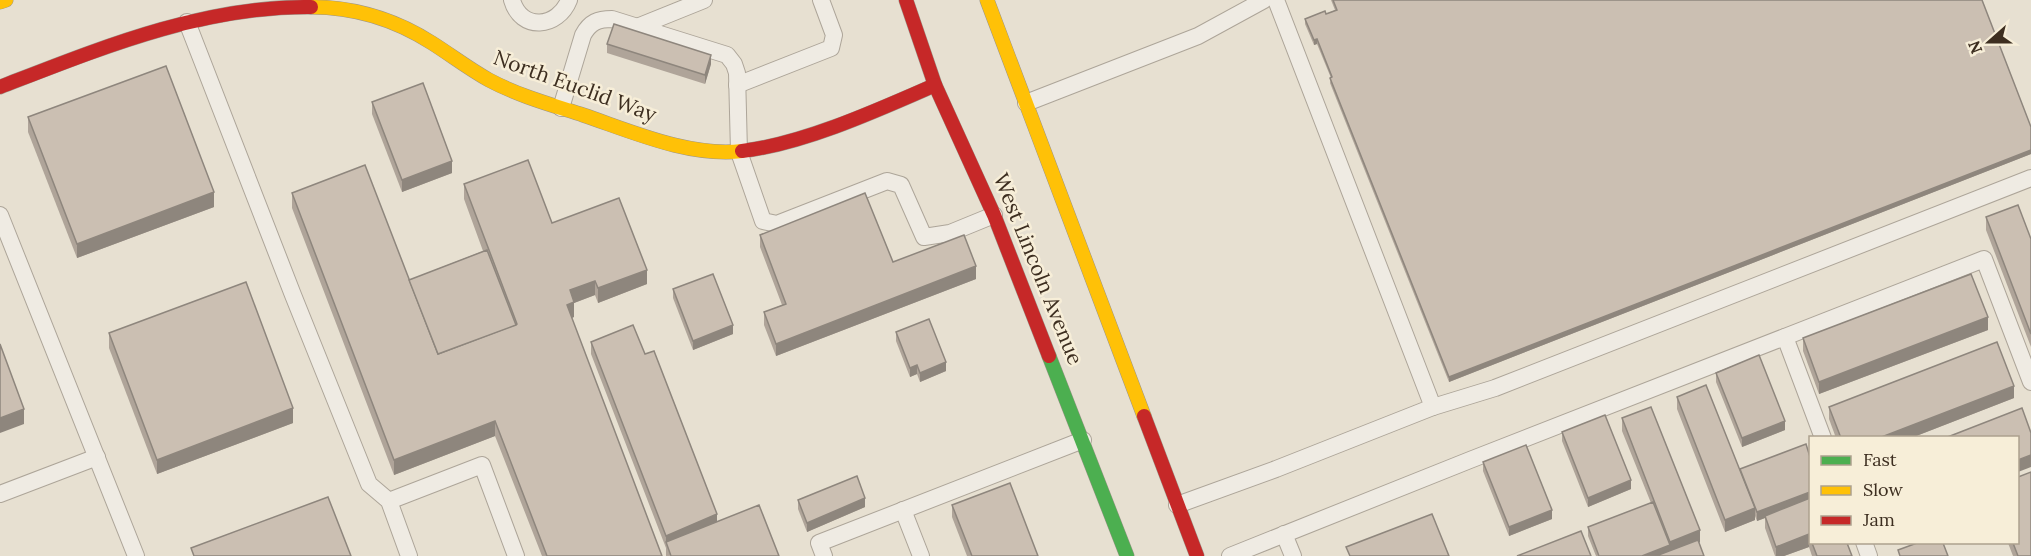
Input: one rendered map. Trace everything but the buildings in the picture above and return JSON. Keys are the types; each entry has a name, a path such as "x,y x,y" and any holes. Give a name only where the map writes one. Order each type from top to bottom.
{"main road":[{"path":"0,2 6,0"},
{"name":"West Lincoln Avenue","path":"906,0 935,85 994,215 1127,556"},
{"path":"987,0 1197,556"},
{"name":"North Euclid Way","path":"0,87 95,51 187,22 250,9 290,6 325,7 385,18 409,29 489,80 509,89 671,143 698,149 739,152 772,146 819,132 935,85"}],"lane":[{"path":"512,0 516,11 521,16 528,21 542,23 561,14 569,0"},
{"path":"637,27 704,0"},
{"path":"737,85 831,48 834,35 822,0"},
{"path":"1026,103 1198,36 1264,0"},
{"path":"1276,0 1433,407"},
{"path":"561,108 583,35 596,20 612,19 728,55 734,64 737,85 739,152 763,221 777,224 887,181 901,185 924,237 950,233 994,215"},
{"path":"187,22 369,484 388,501 410,556"},
{"path":"1177,505 1433,407 1495,388 2031,178"},
{"path":"0,215 136,556"},
{"path":"1230,556 1984,259 2031,382"},
{"path":"1785,338 1822,436"},
{"path":"824,556 819,543 1083,440"},
{"path":"0,494 97,457"},
{"path":"388,501 482,465 516,556"},
{"path":"903,510 921,556"},
{"path":"1284,534 1293,556"}],"traffic: fast":[{"path":"1049,356 1127,556"}],"traffic: slow":[{"path":"0,2 6,0"},
{"path":"987,0 1144,416"},
{"path":"311,7 343,9 374,16 418,35 500,86 661,142 702,150 742,151"}],"traffic: jam":[{"path":"906,0 935,85 994,215 1049,356"},
{"path":"0,87 152,32 231,14 311,7"},
{"path":"742,151 815,134 935,85"},
{"path":"1144,416 1197,556"}]}
